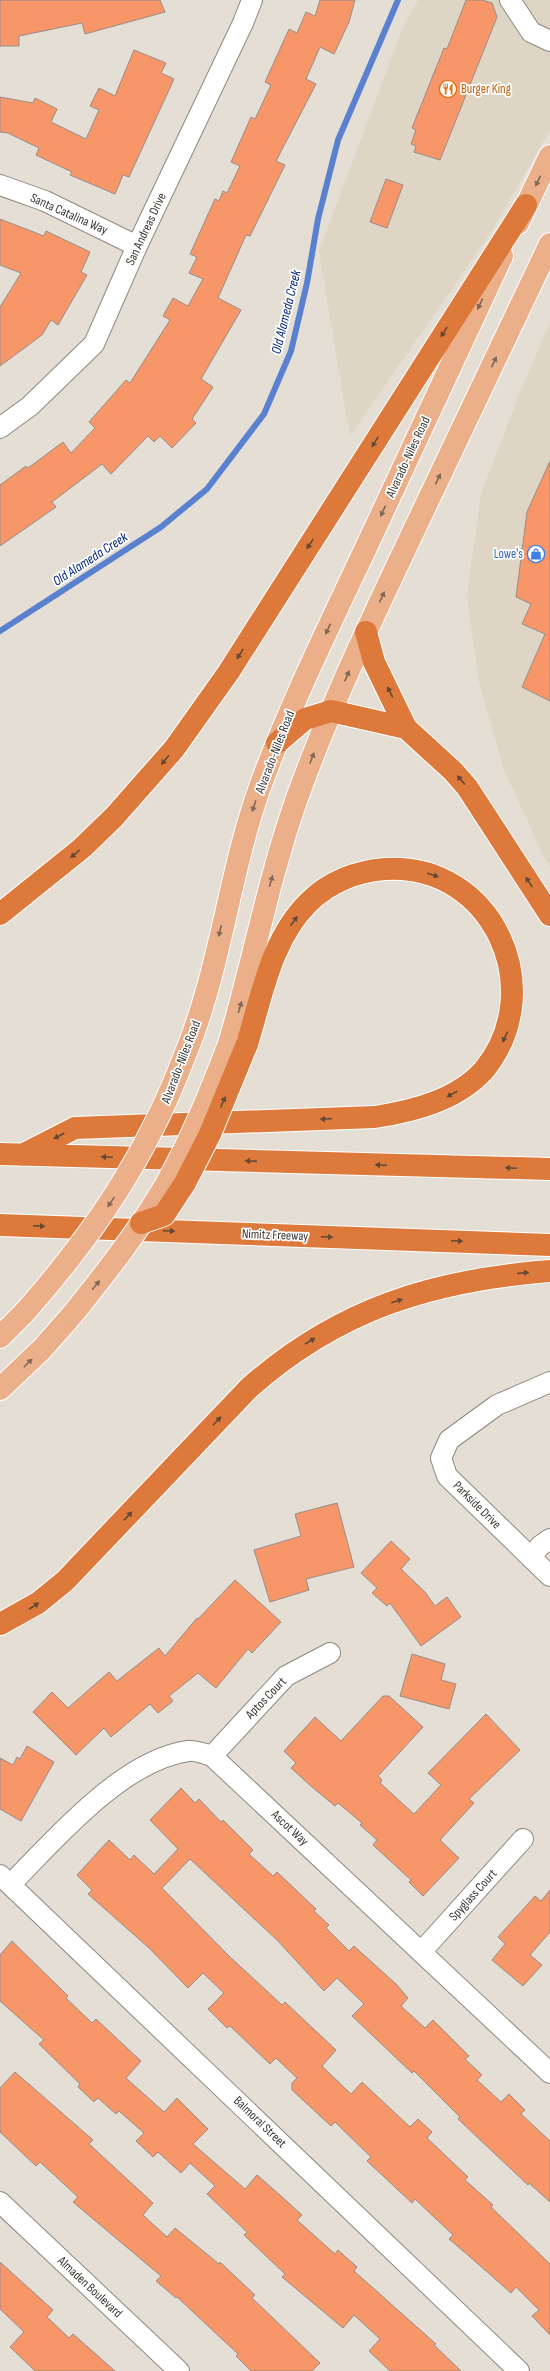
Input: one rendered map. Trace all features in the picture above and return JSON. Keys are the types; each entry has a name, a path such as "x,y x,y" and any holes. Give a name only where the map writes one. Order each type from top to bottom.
{"highway":[{"path":"0,914 52,874 114,817 169,754 197,717 241,652 526,205"},
{"path":"366,632 374,662 406,728 453,771 467,787 550,915"},
{"path":"277,743 305,719 331,711 406,728"},
{"path":"22,1155 75,1128 376,1117 422,1107 445,1098 465,1087 483,1071 497,1052 508,1031 514,1008 515,984 512,961 504,940 492,919 477,901 459,887 440,877 418,870 394,868 372,870 349,876 327,887 308,902 292,923 274,955 238,1044 210,1134 185,1183 164,1215 141,1223"},
{"path":"0,1154 550,1169"},
{"name":"Nimitz Freeway","path":"0,1225 550,1245"},
{"path":"0,1624 38,1603 65,1581 249,1388 278,1363 305,1344 330,1328 360,1315 423,1292 486,1277 550,1271"}],"main road":[{"name":"Alvarado-Niles Road","path":"0,1337 24,1313 65,1266 124,1183 150,1137 190,1043 208,982 242,844 277,743 333,618 550,156"},
{"path":"238,1044 246,985 269,885 282,842 331,711 366,632 550,244"},
{"path":"0,1390 42,1349 72,1315 106,1273 141,1223"}],"street":[{"name":"San Andreas Drive","path":"0,428 30,406 94,344 137,246 243,23 252,0"},
{"path":"510,0 531,32 550,41"},
{"name":"Santa Catalina Way","path":"0,185 45,201 137,246"},
{"name":"Parkside Drive","path":"550,1382 497,1405 449,1440 441,1458 447,1476 550,1576"},
{"path":"531,1558 540,1546 550,1539"},
{"name":"Aptos Court","path":"212,1756 286,1676 330,1653"},
{"name":"Ascot Way","path":"6,1879 95,1800 126,1776 167,1756 190,1750 212,1756 422,1951 550,2073"},
{"name":"Spyglass Court","path":"422,1951 523,1839"},
{"name":"Balmoral Street","path":"6,1879 519,2371"},
{"name":"Almaden Boulevard","path":"0,2202 179,2371"}],"shaded area":[{"path":"418,0 550,0 550,130 490,234 350,436 319,251 403,27"},
{"path":"550,323 550,866 543,855 504,770 479,683 467,596 481,494 520,392"}],"building":[{"path":"0,0 160,0 165,12 85,34 82,23 19,36 19,46 0,46"},
{"path":"320,0 355,0 349,22 334,54 320,47 306,79 316,84 276,161 285,165 250,236 246,235 218,298 241,310 201,379 213,387 192,419 196,423 172,448 160,436 154,442 148,436 111,474 102,464 52,502 56,507 0,546 0,485 26,466 28,468 63,442 71,453 95,428 89,422 126,380 130,383 170,320 163,316 173,298 188,306 203,279 189,273 197,257 190,254 215,199 219,201 223,191 227,193 240,166 231,162 251,117 255,119 271,85 265,82 289,29 297,33 306,12 315,16"},
{"name":"Burger King","path":"466,0 482,0 492,3 497,17 440,160 414,152 416,146 411,144 416,130 412,128 444,48 447,49"},
{"path":"134,50 166,63 161,73 174,79 129,177 123,175 115,194 70,175 72,172 36,155 39,148 8,133 0,132 0,97 33,103 35,98 57,109 51,122 86,139 99,110 90,106 99,88 115,96"},
{"path":"386,179 403,185 387,228 370,222"},
{"path":"0,219 44,236 46,231 90,252 81,272 87,275 58,325 51,320 42,335 0,366 0,307 21,273 0,265"},
{"name":"Lowe's","path":"550,461 550,701 522,687 545,634 522,624 531,604 516,597 527,512"},
{"path":"337,1503 354,1567 306,1579 309,1590 270,1602 254,1550 301,1536 295,1514"},
{"path":"391,1541 410,1559 401,1569 425,1592 435,1606 447,1597 461,1617 421,1646 390,1603 387,1606 372,1593 377,1588 361,1573"},
{"path":"235,1580 281,1622 252,1653 248,1649 216,1688 198,1673 169,1696 173,1701 158,1713 150,1704 111,1737 104,1728 76,1755 33,1712 52,1692 68,1708 109,1672 117,1681 159,1648 165,1656 197,1618 198,1619"},
{"path":"412,1654 445,1664 441,1680 456,1684 449,1709 400,1696"},
{"path":"383,1696 389,1696 423,1727 378,1776 382,1780 380,1783 414,1814 441,1785 428,1773 486,1714 520,1750 469,1799 474,1803 440,1840 459,1858 423,1896 409,1882 411,1880 373,1845 377,1840 360,1825 362,1823 338,1803 335,1806 291,1768 296,1763 284,1751 315,1717 341,1741"},
{"path":"27,1746 54,1762 21,1821 0,1809 0,1758 13,1765 17,1757 20,1759"},
{"path":"181,1788 195,1803 199,1799 221,1822 223,1820 253,1850 249,1854 273,1876 277,1872 316,1909 314,1911 329,1925 326,1928 349,1951 354,1946 396,1984 408,1998 401,2006 425,2028 433,2020 469,2056 465,2059 482,2075 477,2080 501,2102 509,2094 525,2110 521,2114 550,2141 550,2202 529,2183 528,2185 458,2119 460,2117 414,2071 412,2073 352,2016 364,2004 337,1978 324,1991 277,1940 190,1859 162,1888 229,1956 282,2005 285,2002 336,2050 322,2066 351,2094 362,2082 410,2127 418,2119 432,2132 427,2138 468,2177 465,2180 493,2205 491,2207 550,2264 550,2335 532,2316 539,2310 516,2287 511,2293 449,2239 453,2235 415,2199 412,2203 367,2161 371,2157 335,2122 331,2126 292,2090 292,2083 297,2078 276,2058 270,2064 230,2026 227,2028 208,2009 224,1993 203,1973 188,1988 149,1948 88,1894 92,1890 77,1875 109,1840 130,1860 134,1855 154,1874 178,1849 150,1820"},
{"path":"550,1890 550,1932 530,1955 542,1965 523,1986 492,1960 505,1944 498,1937 535,1896 541,1901"},
{"path":"12,1941 68,1996 66,1998 92,2023 96,2019 141,2061 126,2078 164,2112 177,2098 208,2129 193,2144 245,2189 257,2175 302,2215 297,2220 335,2254 338,2250 357,2267 354,2271 436,2344 434,2345 461,2371 390,2371 369,2351 380,2339 354,2315 343,2328 282,2277 285,2274 244,2235 247,2232 207,2194 215,2186 190,2163 181,2173 158,2152 153,2157 136,2141 144,2133 119,2111 116,2114 98,2098 94,2102 78,2087 80,2084 39,2044 44,2040 0,2001 0,1955"},
{"path":"15,2072 93,2140 89,2144 153,2203 143,2215 167,2237 175,2228 219,2264 220,2262 255,2295 252,2298 320,2363 312,2371 251,2371 236,2356 238,2354 177,2297 176,2298 156,2281 161,2276 73,2202 78,2197 40,2162 36,2166 0,2132 0,2088"},
{"path":"0,2262 53,2310 47,2317 69,2338 73,2334 115,2371 35,2371 10,2347 24,2332 0,2309"}],"waterway":[{"name":"Old Alameda Creek","path":"0,631 161,527 207,489 264,414 291,351 307,283 318,219 338,140 398,0"}],"place":[{"name":"Burger King","path":"448,89"},
{"name":"Lowe's","path":"536,554"}]}
